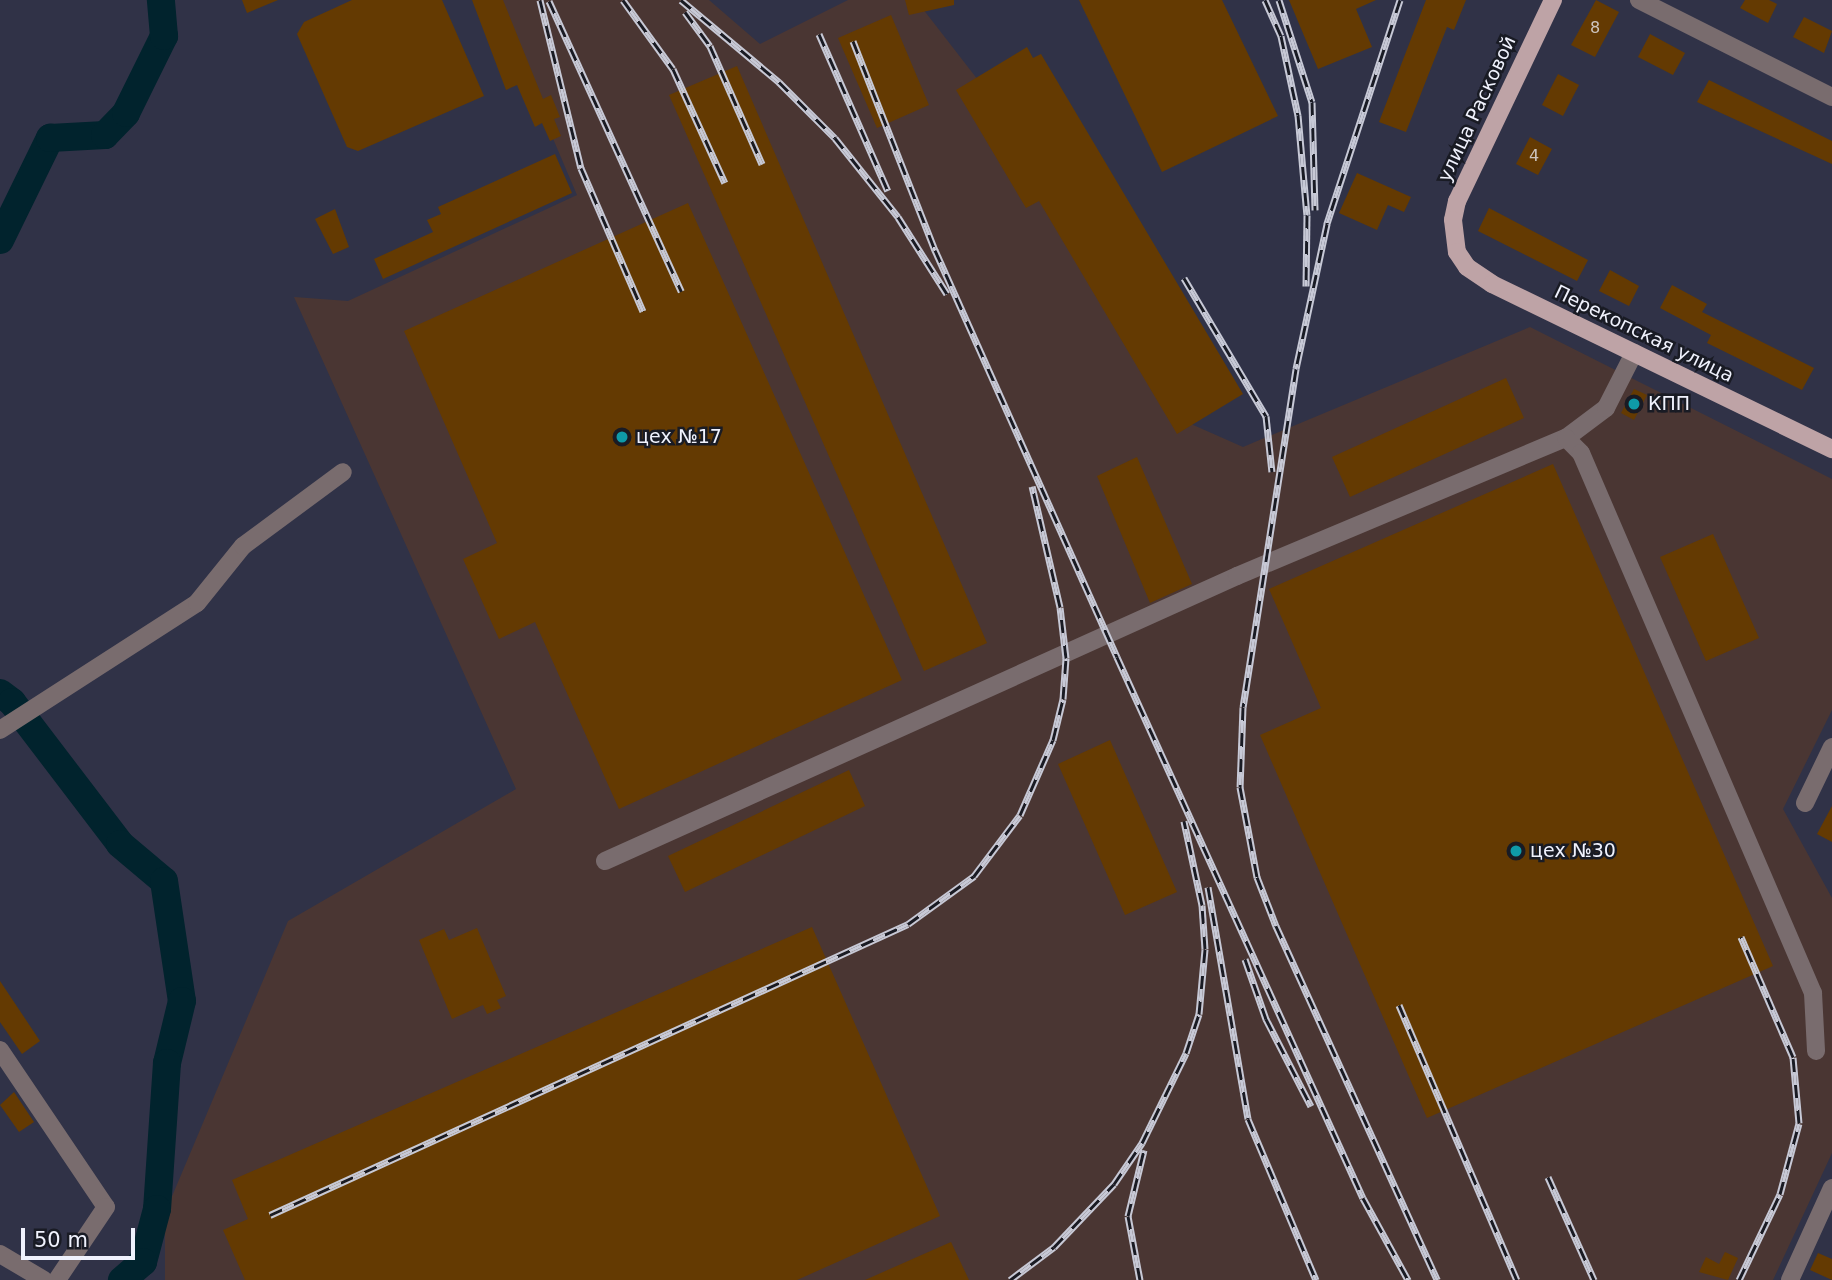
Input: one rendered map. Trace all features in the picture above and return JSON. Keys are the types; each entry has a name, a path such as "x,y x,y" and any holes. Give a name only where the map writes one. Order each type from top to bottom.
{"main road":[{"name":"улица Расковой","path":"1454,240 1457,201 1553,0"},
{"name":"Перекопская улица","path":"1454,240 1467,267 1479,277 1832,449"}],"street":[{"path":"1639,0 1832,97"},
{"path":"605,861 1237,576 1566,438 1606,408 1634,353"},
{"path":"1566,438 1581,453 1813,993 1816,1051"},
{"path":"0,730 197,603 243,546 343,472"},
{"path":"1805,803 1832,747"},
{"path":"0,1050 106,1208 57,1280"},
{"path":"1790,1280 1832,1188"},
{"path":"0,1254 44,1280"}],"shaded area":[{"path":"494,0 709,0 760,44 848,0 916,0 985,89 1182,420 1243,447 1530,327 1832,479 1832,710 1783,809 1832,898 1832,1153 1773,1280 165,1280 165,1213 288,921 516,789 294,297 348,301 577,195"}],"building":[{"path":"242,0 278,0 247,13"},
{"path":"352,0 442,0 484,96 358,151 347,147 297,34 304,22"},
{"path":"472,0 503,0 543,99 551,95 560,117 554,119 561,136 550,141 542,123 535,127 517,85 506,90"},
{"path":"905,0 954,0 954,5 909,15"},
{"path":"1079,0 1222,0 1278,116 1162,172"},
{"path":"1289,0 1376,0 1356,9 1372,47 1318,69"},
{"path":"1426,0 1466,0 1454,30 1447,27 1406,132 1379,122"},
{"path":"1596,0 1619,12 1595,57 1571,45"},
{"path":"1745,0 1769,0 1777,4 1768,23 1740,8"},
{"path":"891,15 929,105 877,128 838,38"},
{"path":"1804,17 1832,31 1824,53 1793,37"},
{"path":"1650,34 1685,53 1673,75 1638,57"},
{"path":"1027,47 1033,58 1041,54 1243,394 1177,434 1039,201 1026,208 956,90"},
{"path":"737,66 987,643 924,671 669,95"},
{"path":"1558,74 1579,85 1563,116 1542,105"},
{"path":"1709,80 1832,141 1832,164 1697,102"},
{"path":"1530,137 1552,149 1538,175 1516,164"},
{"path":"555,154 572,193 383,279 374,259 433,232 427,220 441,214 438,207"},
{"path":"1357,173 1411,197 1404,212 1388,205 1377,230 1339,213"},
{"name":"цех №17","path":"688,203 902,680 619,809 535,622 499,639 463,559 497,543 404,331"},
{"path":"1489,208 1588,260 1577,281 1478,231"},
{"path":"335,209 349,247 333,254 315,219"},
{"path":"1610,270 1639,286 1629,306 1599,291"},
{"path":"1672,285 1707,304 1702,312 1814,368 1802,390 1707,343 1711,335 1660,308"},
{"path":"1506,378 1524,418 1350,497 1332,457"},
{"name":"КПП","path":"1634,389 1647,395 1634,420 1621,413"},
{"path":"1137,457 1192,584 1150,603 1097,476"},
{"name":"цех №30","path":"1553,464 1773,966 1427,1118 1260,735 1321,708 1269,589"},
{"path":"1713,534 1759,638 1706,661 1660,557"},
{"path":"1110,740 1177,892 1125,915 1058,764"},
{"path":"849,770 865,806 685,892 668,856"},
{"path":"1832,806 1832,842 1817,834"},
{"path":"812,927 940,1216 797,1280 245,1280 223,1230 248,1219 232,1180"},
{"path":"477,928 506,996 497,1000 501,1008 487,1014 483,1005 452,1019 419,940 444,929 449,940"},
{"path":"0,981 40,1041 22,1054 0,1022"},
{"path":"14,1092 34,1122 19,1132 0,1105"},
{"path":"951,1242 969,1280 865,1280"},
{"path":"1725,1252 1738,1258 1728,1280 1699,1272 1706,1257 1719,1264"},
{"path":"1818,1253 1832,1259 1832,1280 1810,1270"}],"waterway":[{"path":"0,240 50,138 105,135 126,113 164,36 161,0"},
{"path":"0,693 12,702 120,844 164,881 182,1001 167,1063 157,1209 143,1262 122,1280"}],"railway":[{"path":"540,0 581,168 643,311"},
{"path":"623,0 673,69 725,183"},
{"path":"681,0 779,82 835,138 898,217 947,294"},
{"path":"1265,0 1281,36 1298,115 1307,215 1306,286"},
{"path":"1279,0 1312,102 1315,210"},
{"path":"1400,0 1327,224 1296,369 1243,707 1240,787 1257,877 1276,926 1437,1280"},
{"path":"549,1 681,291"},
{"path":"685,12 710,46 762,164"},
{"path":"819,34 888,191"},
{"path":"853,41 935,250 1117,657 1363,1198 1408,1280"},
{"path":"1184,278 1266,416 1272,472"},
{"path":"270,1215 908,924 974,876 1020,815 1053,740 1063,699 1066,658 1060,607 1032,486"},
{"path":"1010,1280 1054,1247 1114,1184 1142,1143 1186,1053 1199,1014 1205,949 1202,905 1184,821"},
{"path":"1208,887 1248,1119 1316,1280"},
{"path":"1739,1280 1780,1194 1799,1123 1793,1057 1741,937"},
{"path":"1245,959 1266,1019 1311,1106"},
{"path":"1399,1005 1517,1280"},
{"path":"1140,1280 1128,1216 1144,1150"},
{"path":"1548,1177 1594,1280"}],"place":[{"name":"КПП","path":"1634,404"},
{"name":"цех №17","path":"622,437"},
{"name":"цех №30","path":"1516,851"}]}
